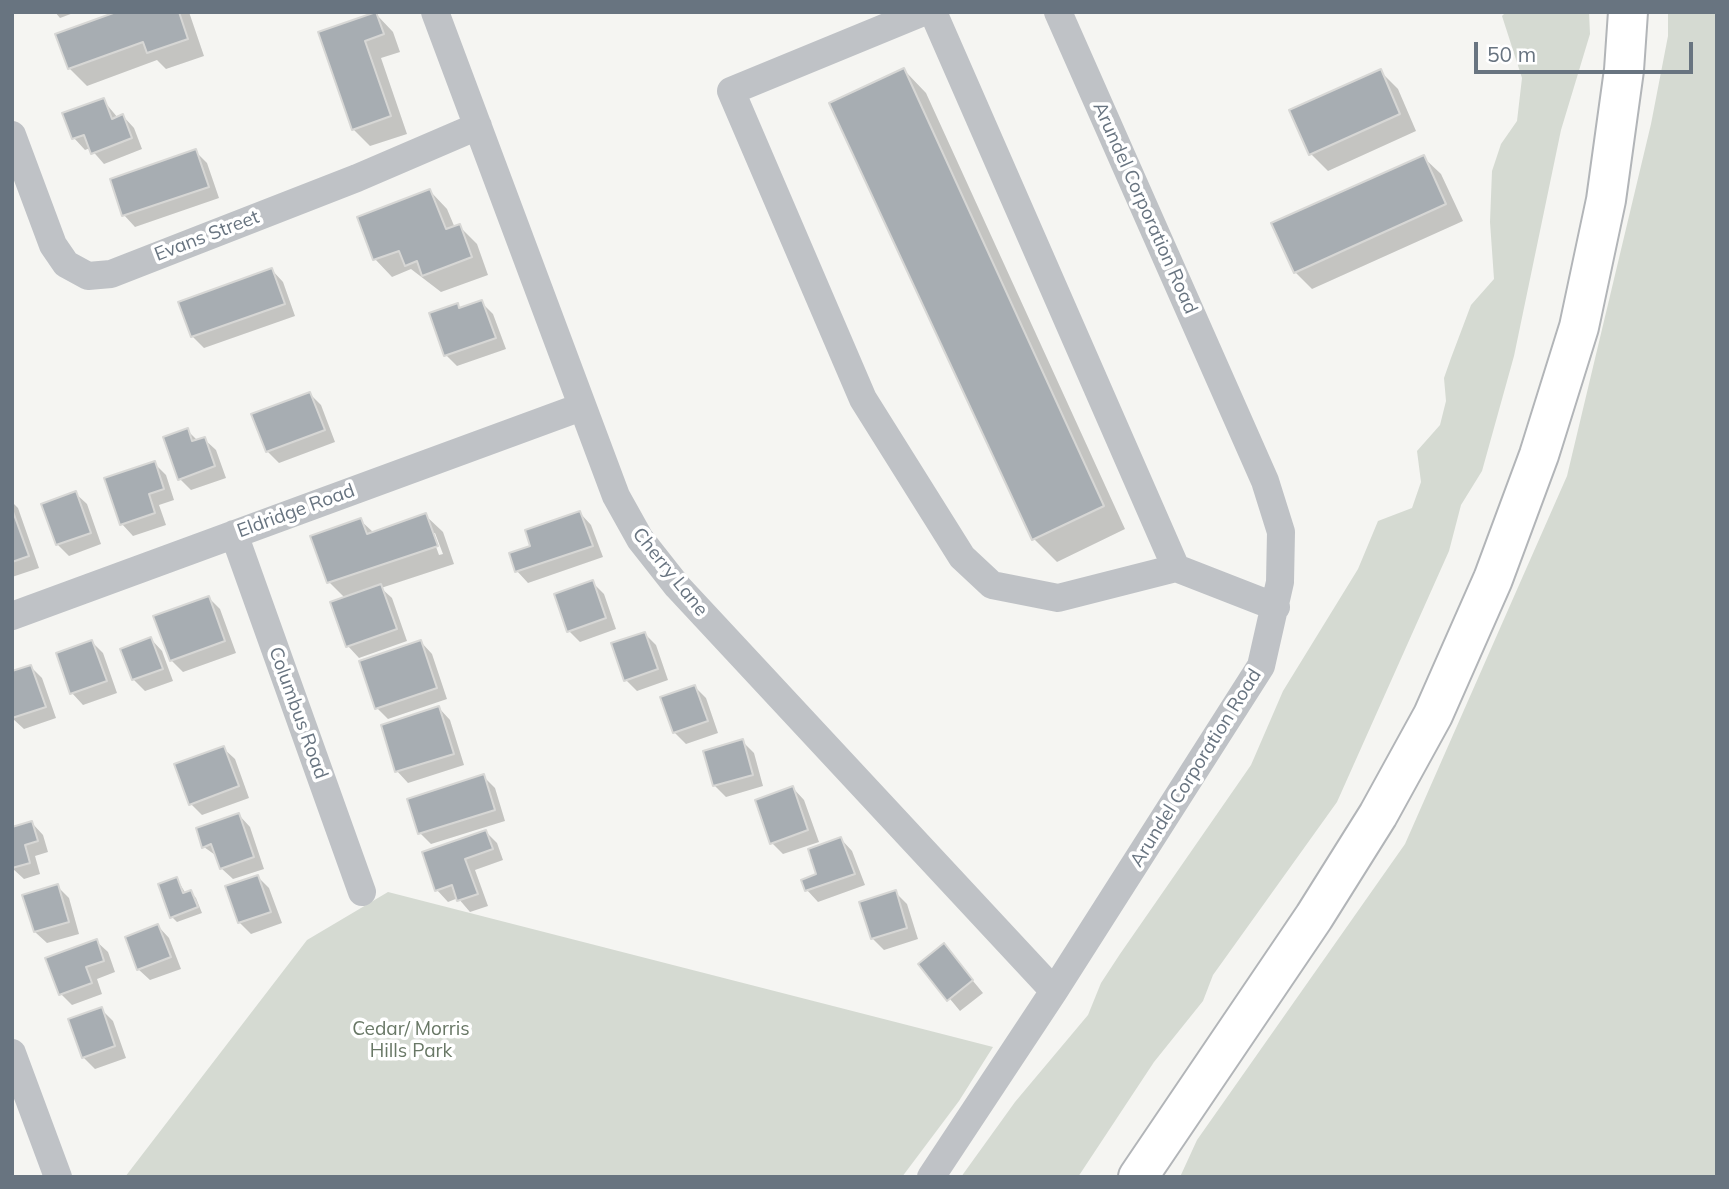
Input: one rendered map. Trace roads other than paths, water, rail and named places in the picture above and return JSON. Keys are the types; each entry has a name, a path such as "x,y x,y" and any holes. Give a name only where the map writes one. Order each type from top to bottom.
{"highway":[{"path":"1138,1177 1314,917 1378,815 1433,715 1493,579 1539,455 1579,327 1606,200 1624,71 1628,12"}],"street":[{"name":"Cherry Lane","path":"435,12 581,407 616,496 640,539 677,586 1054,991"},
{"path":"923,12 731,91 863,399 961,557 992,585 1058,598 1176,568 1276,607"},
{"path":"933,12 1176,568"},
{"name":"Arundel Corporation Road","path":"931,1177 1054,991 1261,666 1276,607 1281,532 1265,481 1058,12"},
{"name":"Evans Street","path":"12,135 53,245 66,264 88,276 111,274 357,178 478,126"},
{"name":"Eldridge Road","path":"12,616 581,407"},
{"name":"Columbus Road","path":"234,534 362,892"},
{"path":"12,1053 58,1177"}],"park label":[{"name":"Cedar/ Morris Hills Park","path":"411,1040"}]}
